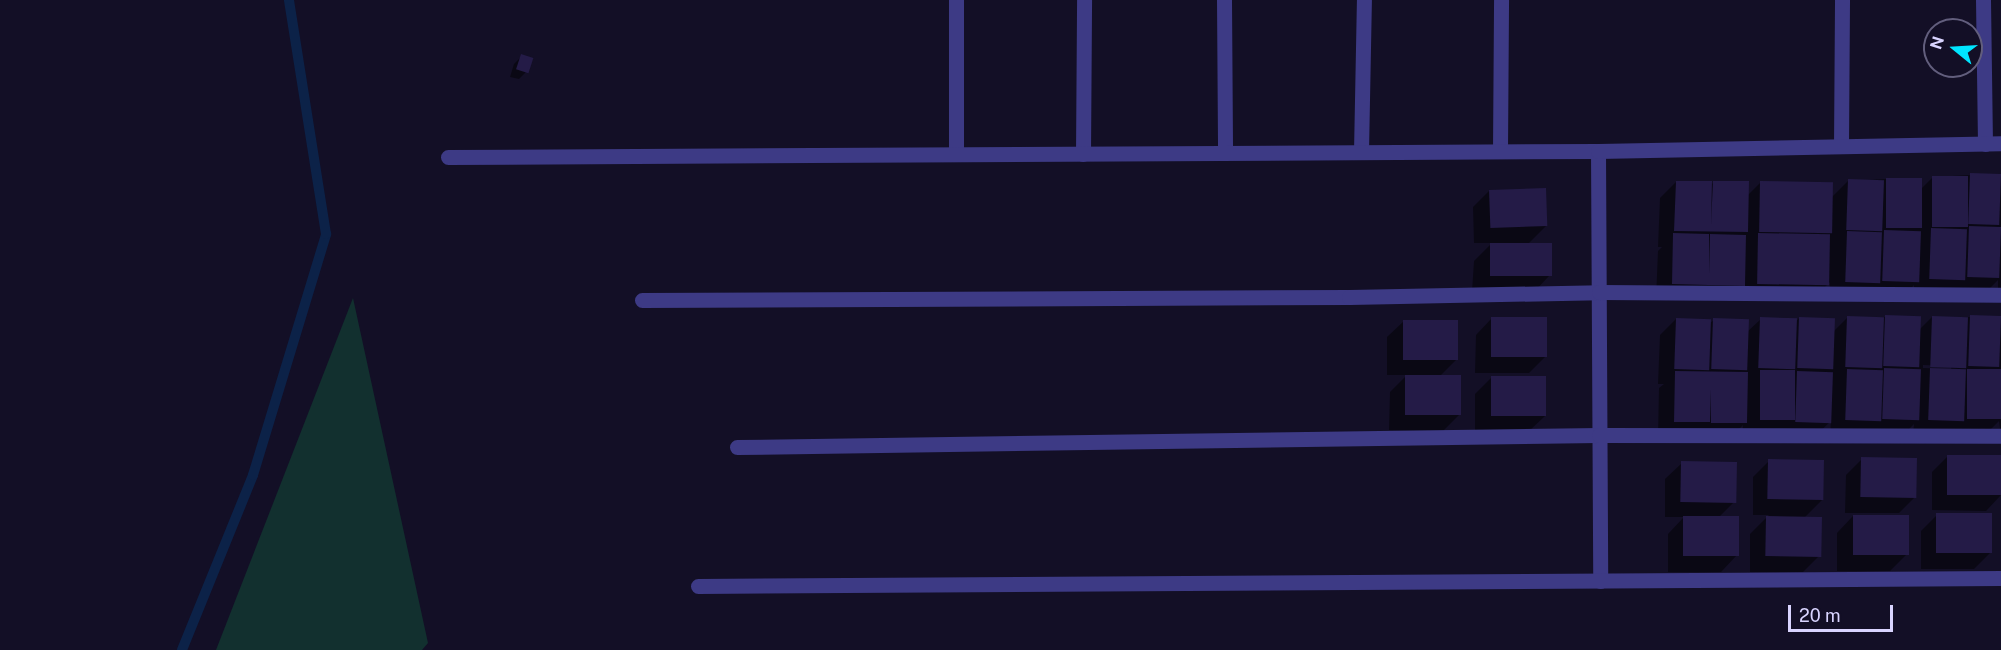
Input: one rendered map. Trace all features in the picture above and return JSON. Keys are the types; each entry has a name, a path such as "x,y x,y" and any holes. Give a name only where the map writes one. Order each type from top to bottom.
{"street":[{"path":"956,0 956,154"},
{"path":"1083,154 1084,0"},
{"path":"1224,0 1225,153"},
{"path":"1361,152 1364,0"},
{"path":"1500,151 1501,0"},
{"path":"1841,146 1842,0"},
{"path":"1983,0 1985,144"},
{"path":"448,157 1598,151 2001,143"},
{"path":"1598,151 1600,581"},
{"path":"642,300 1349,297 1599,292 2001,295"},
{"path":"737,447 1599,435 2001,436"},
{"path":"698,586 2001,578"}],"green space":[{"path":"353,298 428,643 422,650 216,650"}],"building":[{"path":"521,54 533,58 528,73 516,69"},
{"path":"1970,173 2001,174 1999,225 1968,224"},
{"path":"1932,176 1968,176 1968,227 1932,227"},
{"path":"1886,178 1922,178 1922,228 1886,228"},
{"path":"1848,179 1884,180 1882,231 1846,230"},
{"path":"1676,181 1712,181 1711,225 1713,181 1749,181 1748,232 1674,231"},
{"path":"1760,181 1833,182 1832,233 1759,232"},
{"path":"1546,188 1547,226 1490,228 1489,190"},
{"path":"1969,226 2001,227 1999,278 1967,277"},
{"path":"1931,228 1967,229 1965,280 1929,279"},
{"path":"1884,230 1921,231 1919,282 1882,281"},
{"path":"1847,231 1882,232 1880,283 1845,282"},
{"path":"1673,233 1709,234 1709,274 1710,234 1746,235 1745,286 1672,284"},
{"path":"1758,233 1830,234 1829,285 1757,284"},
{"path":"1490,243 1552,243 1552,276 1490,276"},
{"path":"1885,315 1921,316 1919,367 1883,366"},
{"path":"1970,315 2001,316 1999,367 1968,366"},
{"path":"1847,316 1884,317 1882,368 1845,367"},
{"path":"1932,316 1968,317 1966,368 1930,367"},
{"path":"1491,317 1547,317 1547,357 1491,357"},
{"path":"1760,317 1797,318 1795,369 1758,368"},
{"path":"1799,317 1835,318 1833,369 1797,368"},
{"path":"1676,318 1711,319 1709,370 1674,369"},
{"path":"1713,318 1749,319 1747,370 1711,369"},
{"path":"1403,320 1458,320 1458,360 1403,360"},
{"path":"1884,368 1921,369 1919,420 1882,419"},
{"path":"1930,368 1966,369 1964,421 1928,420"},
{"path":"1847,369 1883,370 1881,421 1845,420"},
{"path":"1967,369 2001,369 2001,419 1967,419"},
{"path":"1760,370 1795,370 1795,420 1760,420"},
{"path":"1675,371 1748,372 1747,423 1711,423 1711,389 1710,422 1674,422"},
{"path":"1797,371 1833,372 1831,423 1795,422"},
{"path":"1405,375 1461,375 1461,415 1405,415"},
{"path":"1491,376 1546,376 1546,416 1491,416"},
{"path":"1947,455 2001,455 2001,495 1947,495"},
{"path":"1861,457 1917,458 1916,498 1860,497"},
{"path":"1768,459 1824,460 1823,500 1767,499"},
{"path":"1681,461 1737,462 1736,503 1680,502"},
{"path":"1936,513 1992,513 1992,553 1936,553"},
{"path":"1853,515 1909,515 1909,555 1853,555"},
{"path":"1683,516 1739,516 1739,556 1683,556"},
{"path":"1766,516 1822,517 1821,557 1765,556"}],"waterway":[{"path":"182,650 253,475 326,234 289,0"}]}
